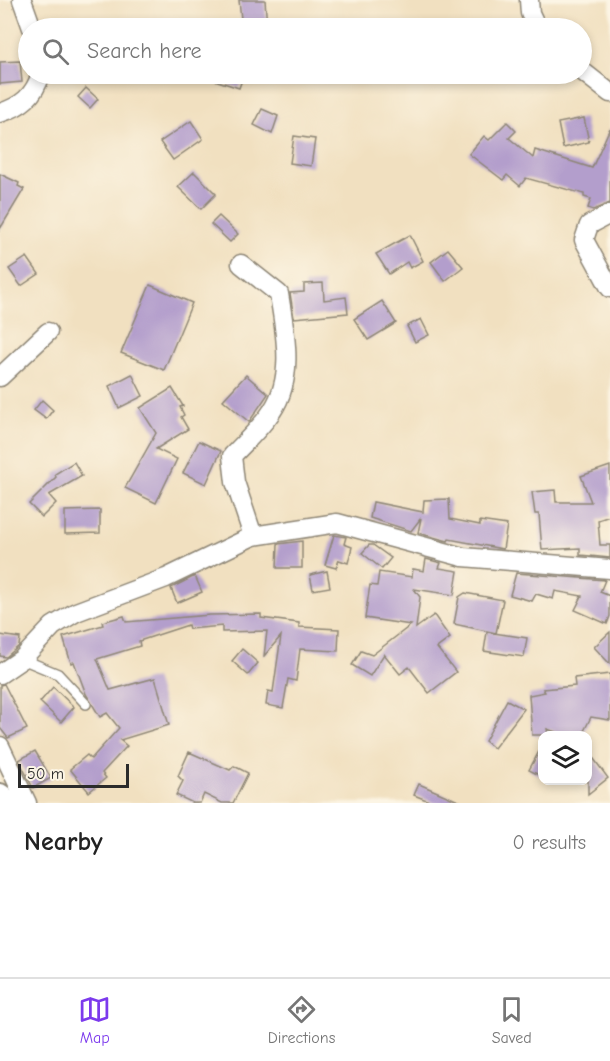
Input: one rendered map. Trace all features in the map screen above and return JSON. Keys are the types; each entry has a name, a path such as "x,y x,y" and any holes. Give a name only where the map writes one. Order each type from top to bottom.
{"street":[{"path":"22,0 28,18"},
{"path":"529,0 532,18"},
{"path":"592,79 610,93"},
{"path":"0,113 18,107 34,91 37,84"},
{"path":"610,214 590,225 584,240 610,288"},
{"path":"241,264 279,294 288,348 281,394 272,412 232,456 235,482 253,536"},
{"path":"0,377 48,332"},
{"path":"0,674 22,659 53,626 76,612 166,578 253,536 337,523 463,557 610,568"},
{"path":"0,746 27,803"},
{"path":"0,795 10,803"}],"lane":[{"path":"22,659 58,674 86,704"}],"building":[{"path":"239,0 265,0 266,18 241,18"},
{"path":"18,61 18,82 0,84 0,62"},
{"path":"227,84 240,84 239,88"},
{"path":"86,88 98,99 90,108 78,97"},
{"path":"262,109 278,116 272,134 254,125"},
{"path":"584,118 589,142 563,148 558,123"},
{"path":"191,121 203,139 173,160 160,142"},
{"path":"507,122 516,131 509,138 533,158 535,150 592,168 610,128 610,203 593,210 588,208 591,199 584,197 584,194 526,178 520,186 507,175 503,180 469,154 484,136 489,140"},
{"path":"294,136 315,139 311,166 290,163"},
{"path":"194,172 216,194 201,209 178,187"},
{"path":"0,174 19,183 18,186 24,189 0,229"},
{"path":"219,216 238,234 230,242 211,224"},
{"path":"410,235 423,261 410,268 407,262 389,274 376,254"},
{"path":"448,249 463,267 445,281 431,262"},
{"path":"27,257 39,274 21,286 9,269"},
{"path":"323,283 324,300 346,297 348,313 294,318 290,293 304,292 304,284"},
{"path":"150,285 192,303 164,370 121,353"},
{"path":"382,301 396,323 368,340 354,319"},
{"path":"421,319 429,335 415,342 407,326"},
{"path":"132,374 143,396 119,408 109,386"},
{"path":"246,375 268,394 249,422 223,400"},
{"path":"172,388 183,406 180,407 184,415 181,417 188,429 156,449 177,459 156,503 125,488 156,433 140,408"},
{"path":"42,400 53,410 46,419 34,410"},
{"path":"199,441 221,451 206,484 183,473"},
{"path":"74,462 82,476 49,495 56,503 42,517 29,504 56,477 55,474"},
{"path":"610,466 610,516 598,520 600,545 610,545 610,558 580,555 580,548 542,550 539,514 535,514 532,492 555,490 556,502 591,502 581,476"},
{"path":"449,499 450,519 480,525 480,521 507,525 503,549 449,539 448,541 418,533 421,518 411,531 370,518 373,502 423,512 424,500"},
{"path":"100,510 100,533 65,534 65,511"},
{"path":"334,535 346,537 344,544 352,547 348,563 339,560 336,568 325,565"},
{"path":"302,541 302,568 277,568 278,544"},
{"path":"369,545 373,545 391,558 382,569 362,553"},
{"path":"426,559 441,563 439,568 458,571 454,595 414,589 420,597 416,628 434,615 450,638 437,648 456,672 429,693 409,667 400,674 384,654 370,676 352,665 361,651 372,655 411,625 365,618 370,585 377,586 379,572 412,577 413,569 424,571"},
{"path":"327,571 330,587 313,590 310,575"},
{"path":"516,573 605,580 600,592 610,596 610,616 607,624 575,610 582,596 555,591 553,599 536,594 532,601 510,595"},
{"path":"195,576 202,592 177,603 171,588"},
{"path":"465,593 503,600 496,633 454,624 459,597"},
{"path":"261,614 261,618 299,623 299,627 339,629 338,651 300,649 296,681 288,679 283,708 266,705 268,691 273,692 281,636 264,656 267,631 222,632 222,626 189,629 188,625 139,641 140,646 97,659 110,690 155,678 169,725 120,740 127,746 102,773 106,778 89,792 70,769 87,755 91,759 119,728 107,713 100,717 86,694 74,662 71,663 63,637 124,616 126,622 210,615"},
{"path":"487,632 527,638 524,657 484,651"},
{"path":"610,632 610,664 594,647"},
{"path":"0,635 20,638 19,646 6,657 0,656"},
{"path":"242,649 258,663 248,675 232,661"},
{"path":"610,674 610,720 591,717 584,731 547,729 547,731 538,731 538,735 532,735 529,695 545,692 543,689 575,686 574,678"},
{"path":"4,684 27,729 8,738 0,728 0,685"},
{"path":"53,687 74,707 61,722 40,702"},
{"path":"507,700 524,709 494,748 485,741"},
{"path":"35,751 51,778 33,788 19,760"},
{"path":"189,752 230,770 234,766 248,773 233,803 222,803 204,794 200,803 193,803 176,795 183,781 178,776"},
{"path":"538,753 538,774 529,770"},
{"path":"592,756 608,778 588,794 588,785 592,785"},
{"path":"419,784 463,803 434,803 414,795"}]}
